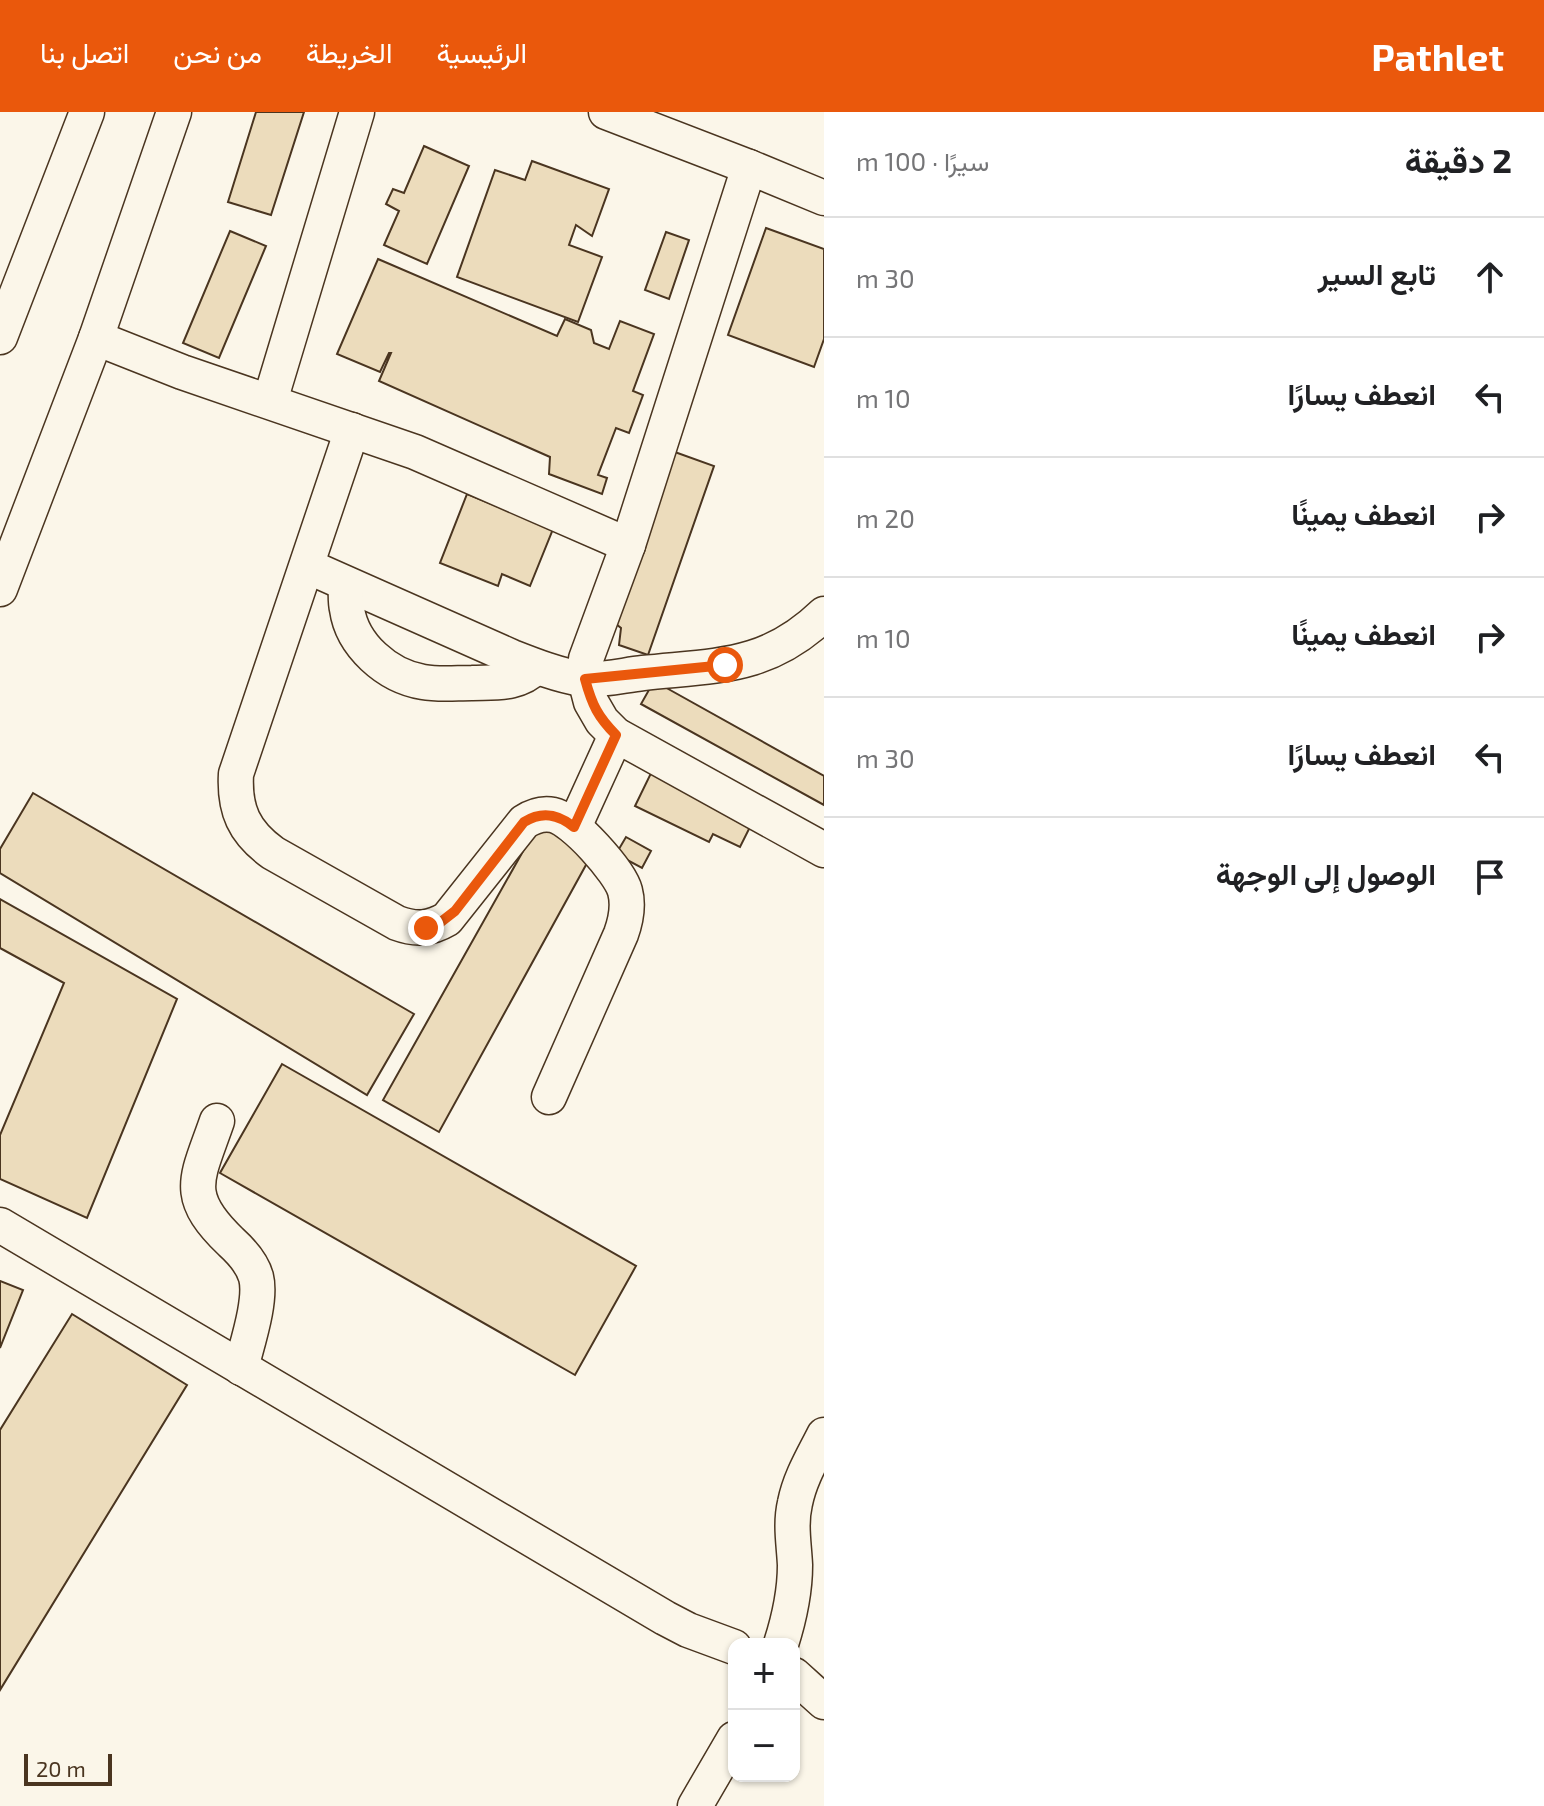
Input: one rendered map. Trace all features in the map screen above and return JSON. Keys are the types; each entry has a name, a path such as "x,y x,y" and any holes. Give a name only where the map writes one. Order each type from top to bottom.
{"street":[{"path":"0,337 87,112"},
{"path":"0,589 96,338 174,112"},
{"path":"270,401 357,112"},
{"path":"606,112 824,198"},
{"path":"749,167 678,396 586,659 585,679 591,702 602,721 616,735 824,850"},
{"path":"96,338 182,372 415,452 628,545"},
{"path":"352,430 236,774 237,805 250,832 260,844 397,923 411,928 437,925 455,911 524,822 543,814 564,819 574,827 613,867 626,894 627,907 621,934 549,1097"},
{"path":"307,566 536,667 585,679 725,665 769,652 819,629"},
{"path":"346,584 347,610 361,643 387,668 403,676 437,684 510,682 529,674 536,667"},
{"path":"574,827 616,735"},
{"path":"217,1121 197,1179 203,1211 251,1264 256,1276 257,1301 241,1368"},
{"path":"0,1225 665,1618 728,1645"},
{"path":"783,1638 809,1566 792,1530 794,1506 800,1482 824,1435"},
{"path":"800,1680 824,1702"},
{"path":"695,1806 728,1749"}],"building":[{"path":"256,112 304,112 271,215 228,202"},
{"path":"424,146 469,166 427,264 384,245 399,211 386,204 393,189 404,193"},
{"path":"532,161 609,189 592,236 576,225 569,245 602,257 578,322 457,277 495,170 525,180"},
{"path":"766,228 824,249 824,339 814,367 728,335"},
{"path":"230,231 266,246 219,358 183,343"},
{"path":"666,232 689,240 669,299 645,290"},
{"path":"378,259 557,336 565,319 591,330 594,343 609,349 620,321 654,334 633,391 643,395 629,433 616,428 598,475 607,478 602,494 549,474 550,457 379,381 391,353 380,372 337,354"},
{"path":"672,451 714,466 648,655 619,645 621,628 612,621"},
{"path":"467,494 553,529 530,586 502,574 498,586 440,563"},
{"path":"654,681 824,776 824,805 641,704"},
{"path":"653,769 754,819 740,847 713,834 709,842 635,806"},
{"path":"33,793 414,1014 367,1095 0,873 0,849"},
{"path":"540,821 592,854 439,1132 383,1100"},
{"path":"626,837 651,851 642,868 616,854"},
{"path":"0,899 177,999 87,1218 0,1179 0,1135 64,983 0,948"},
{"path":"282,1064 636,1266 575,1375 220,1173"},
{"path":"0,1281 23,1290 0,1348"},
{"path":"72,1314 187,1385 0,1690 0,1430"}],"route":[{"path":"426,928 437,925 455,911 524,822 543,814 553,815 574,827 616,735 602,721 591,702 585,679 725,665"}]}
